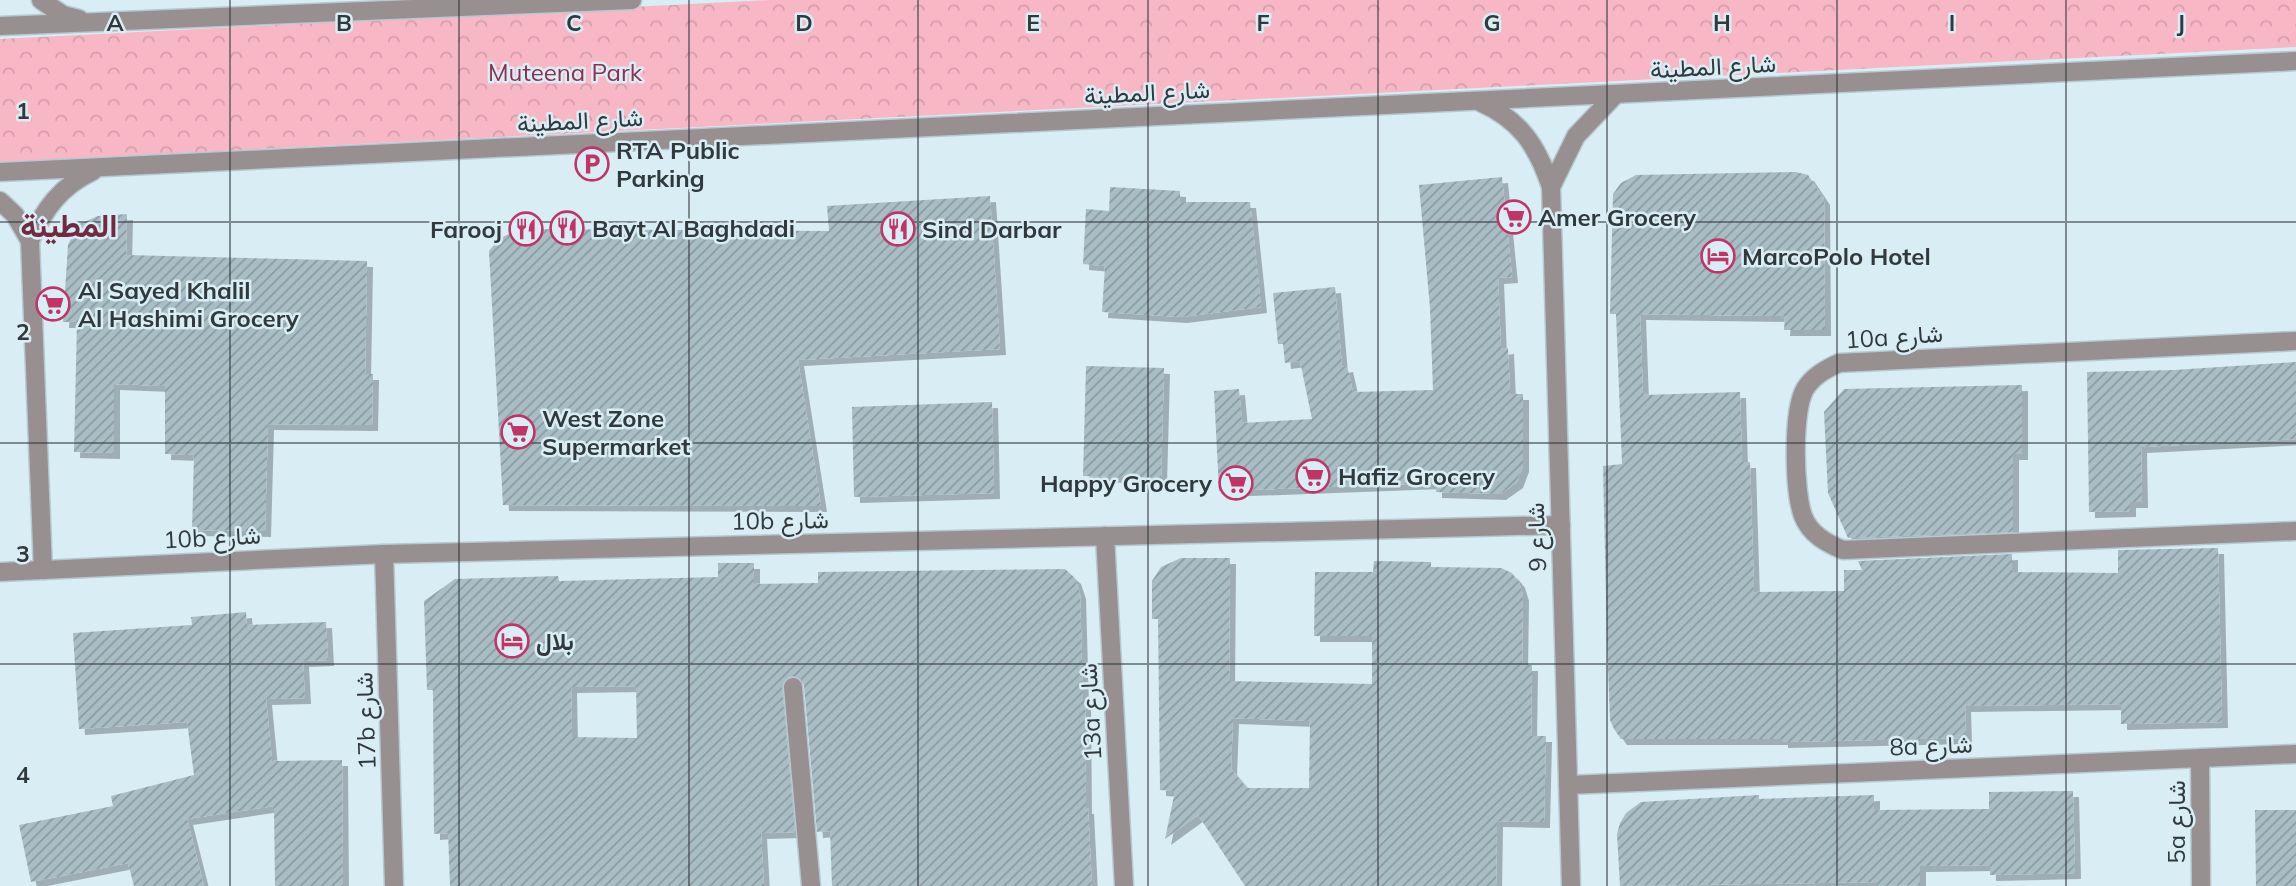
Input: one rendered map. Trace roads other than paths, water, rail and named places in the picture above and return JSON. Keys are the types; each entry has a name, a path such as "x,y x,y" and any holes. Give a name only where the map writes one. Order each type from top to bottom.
{"street":[{"path":"41,0 63,15 89,22"},
{"path":"0,26 632,0"},
{"name":"شارع المطينة","path":"0,173 2296,61"},
{"name":"شارع 9","path":"1551,187 1576,135 1615,95"},
{"name":"شارع 9","path":"1476,100 1503,113 1526,132 1541,158 1551,187 1571,886"},
{"path":"43,570 30,241 40,217 56,195 77,179 102,168"},
{"path":"0,201 15,215 30,241"},
{"name":"10a شارع","path":"2296,341 1839,363 1821,372 1807,386 1798,403 1796,423 1800,500 1804,517 1813,532 1827,543 1843,550 2296,531"},
{"name":"10b شارع","path":"0,572 384,554 1561,524"},
{"name":"13a شارع","path":"1105,536 1124,886"},
{"name":"17b شارع","path":"384,554 394,886"},
{"path":"793,687 811,886"},
{"name":"8a شارع","path":"1568,785 2296,754"},
{"name":"5a شارع","path":"2200,758 2201,886"}],"place":[{"name":"RTA Public Parking","path":"592,164"},
{"name":"Amer Grocery","path":"1514,217"},
{"name":"Bayt Al Baghdadi","path":"567,228"},
{"name":"Farooj","path":"526,229"},
{"name":"Sind Darbar","path":"898,229"},
{"name":"MarcoPolo Hotel","path":"1718,256"},
{"name":"Al Sayed Khalil Al Hashimi Grocery","path":"53,304"},
{"name":"West Zone Supermarket","path":"518,432"},
{"name":"Hafiz Grocery","path":"1313,476"},
{"name":"Happy Grocery","path":"1236,483"},
{"name":"بلال","path":"512,641"}],"district":[{"name":"المطينة","path":"69,225"}],"park label":[{"name":"Muteena Park","path":"565,72"}]}
